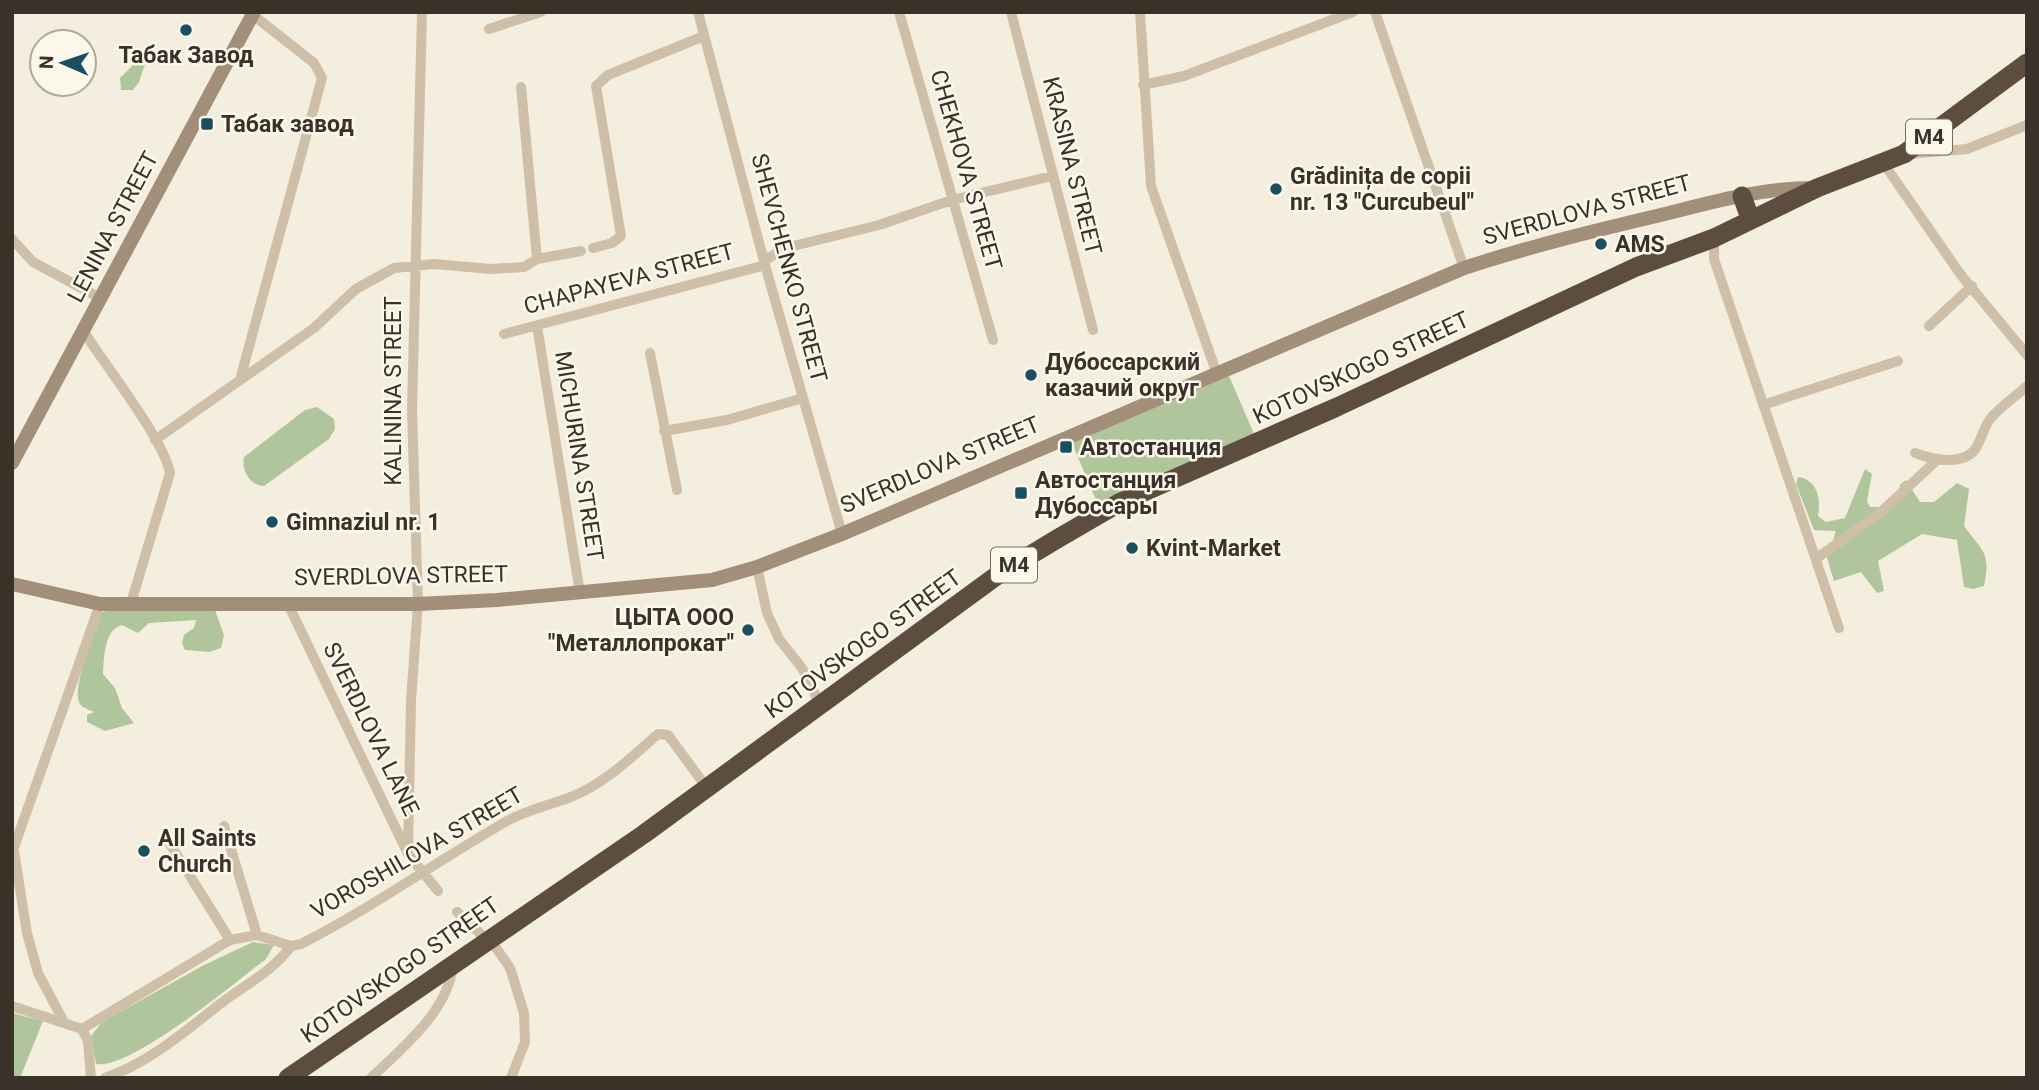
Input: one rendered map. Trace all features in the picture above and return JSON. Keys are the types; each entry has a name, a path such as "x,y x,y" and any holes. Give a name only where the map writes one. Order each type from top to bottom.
{"highway":[{"name":"SVERDLOVA STREET","path":"1817,188 1904,154 2027,63"},
{"name":"KOTOVSKOGO STREET","path":"288,1078 707,788 999,574 1102,512 1337,407 1636,267 1714,238 1750,218 1817,188"},
{"path":"1742,196 1750,218"}],"street":[{"name":"KALININA STREET","path":"408,854 411,700 418,604 412,410 422,12"},
{"path":"489,29 541,12"},
{"name":"SHEVCHENKO STREET","path":"698,12 764,263 842,534"},
{"name":"CHEKHOVA STREET","path":"899,12 993,340"},
{"name":"KRASINA STREET","path":"1011,12 1093,330"},
{"path":"1140,12 1150,186 1217,374"},
{"path":"1143,85 1184,76 1353,12"},
{"path":"1376,12 1464,268"},
{"path":"241,376 321,78 314,63 253,14"},
{"name":"LENINA STREET","path":"12,463 253,14"},
{"path":"593,248 620,239 621,231 596,86 608,75 704,36"},
{"path":"521,88 537,259"},
{"path":"1904,154 1975,146 2027,125"},
{"path":"1941,129 1940,139 1947,151"},
{"path":"1884,164 1972,286 2027,355"},
{"name":"CHAPAYEVA STREET","path":"504,334 764,263 785,248 879,225 951,200 1052,176"},
{"name":"SVERDLOVA STREET","path":"12,584 100,604 418,604 580,593 712,580 757,567 842,534 1464,268 1562,237 1742,196 1817,188"},
{"path":"1714,238 1714,259 1839,628"},
{"path":"12,239 33,262 100,298"},
{"path":"155,440 241,376 314,328 356,289 394,268 414,265 492,269 524,267 537,259 581,251"},
{"path":"1929,326 1972,286"},
{"name":"MICHURINA STREET","path":"537,326 580,593"},
{"path":"83,332 155,440 167,460 170,473 131,603"},
{"path":"650,353 677,490"},
{"path":"1763,405 1898,361"},
{"path":"1915,453 1937,460 1956,458 1975,450 1981,431 1993,415 2027,386"},
{"path":"664,431 727,421 803,398"},
{"path":"1817,558 1881,512 1937,460"},
{"path":"757,567 767,613 779,639 802,668 820,704"},
{"name":"SVERDLOVA LANE","path":"287,602 408,854 438,891"},
{"path":"64,1021 34,960 13,852 100,604"},
{"name":"VOROSHILOVA STREET","path":"291,946 338,925 420,872 511,819 583,791 658,734 668,735 707,788"},
{"path":"224,826 257,935"},
{"path":"170,845 230,940"},
{"path":"457,912 487,939 510,968 524,1013 526,1042 511,1078"},
{"path":"82,1028 230,940 257,935 291,946 278,962 178,1037 133,1067 105,1078"},
{"path":"371,1078 424,1024 449,986 453,962"},
{"path":"12,1006 82,1028 88,1041 91,1078"}],"green space":[{"path":"140,58 145,64 139,82 133,90 121,90 120,78"},
{"path":"1229,376 1255,436 1098,505 1072,443"},
{"path":"317,407 334,419 335,429 329,439 264,486 251,480 245,472 244,457 305,410"},
{"path":"1865,469 1872,474 1867,501 1870,507 1883,507 1898,501 1900,485 1906,480 1920,502 1934,502 1957,483 1969,489 1964,526 1981,547 1986,559 1984,586 1973,589 1964,587 1957,540 1922,534 1878,561 1884,591 1877,593 1861,572 1834,581 1827,558 1836,531 1814,530 1796,484 1798,477 1814,486 1819,503 1818,516 1826,522 1845,518"},
{"path":"111,609 215,610 224,635 221,648 209,652 185,650 182,643 184,635 194,628 196,620 149,623 138,633 122,625 116,628 106,645 103,674 115,688 122,708 134,723 105,731 87,722 87,715 94,712 80,704 78,687 101,613"},
{"path":"253,942 274,945 266,959 157,1039 112,1062 96,1064 91,1036 102,1022 204,965"},
{"path":"12,1013 43,1021 20,1078 12,1078"}],"place":[{"name":"Табак Завод","path":"186,30"},
{"name":"Табак завод","path":"207,124"},
{"name":"Grădinița de copii nr. 13 \"Curcubeul\"","path":"1276,189"},
{"name":"AMS","path":"1601,244"},
{"name":"Дубоссарский казачий округ","path":"1031,375"},
{"name":"Автостанция","path":"1066,447"},
{"name":"Автостанция Дубоссары","path":"1021,493"},
{"name":"Gimnaziul nr. 1","path":"272,522"},
{"name":"Kvint-Market","path":"1132,548"},
{"name":"ЦЫТА ООО \"Металлопрокат\"","path":"748,630"},
{"name":"All Saints Church","path":"144,851"}]}
